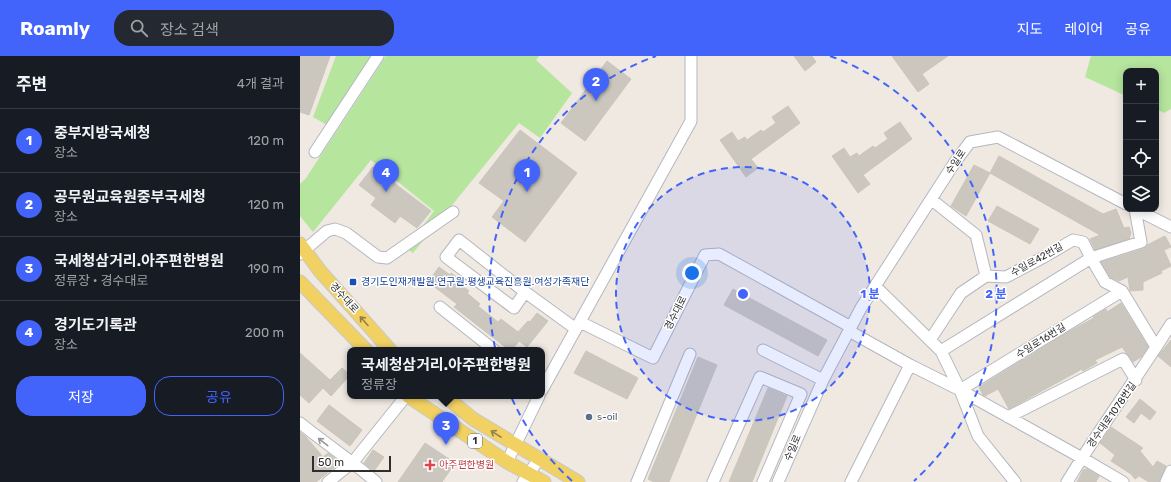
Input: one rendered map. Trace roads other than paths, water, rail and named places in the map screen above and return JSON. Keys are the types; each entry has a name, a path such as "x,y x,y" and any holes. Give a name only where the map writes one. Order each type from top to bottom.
{"main road":[{"name":"경수대로","path":"301,250 387,347"},
{"name":"경수대로","path":"300,282 363,347"},
{"name":"1","path":"412,399 507,462 526,478 544,482"},
{"name":"1","path":"449,399 473,419 578,482"}],"street":[{"path":"315,152 378,56"},
{"path":"545,384 691,121 692,56"},
{"name":"수일로","path":"778,482 823,380 861,308 876,287 955,162 970,142 998,137 1123,202"},
{"path":"930,340 961,292 986,276 976,235 932,200"},
{"path":"301,250 327,231 335,229 346,233 378,257 387,258 453,212"},
{"path":"941,351 1091,258 1141,242 1136,212"},
{"path":"1141,212 1171,228"},
{"path":"525,292 514,308 446,257 459,240 525,292 578,325"},
{"name":"수일로42번길","path":"986,276 1006,277 1072,240 1084,242 1091,258"},
{"name":"경수대로","path":"578,325 653,358 705,255 719,254 850,329"},
{"path":"1091,258 1105,282 1122,292 1156,347"},
{"path":"876,287 941,351 960,390 978,436 1015,482"},
{"name":"수일로16번길","path":"960,390 1122,292"},
{"path":"440,307 490,347"},
{"name":"경수대로1078번길","path":"1067,482 1136,380 1171,324"},
{"path":"850,329 910,365 960,390 1123,482"},
{"path":"763,350 823,380"},
{"path":"637,482 690,354"},
{"path":"1008,418 1123,359 1136,380"},
{"path":"851,482 910,365"},
{"path":"713,482 760,377 801,394 763,482"},
{"path":"328,482 353,462 405,399"},
{"path":"507,462 537,399"},
{"path":"300,423 326,445 353,462 376,482"},
{"path":"526,478 539,459"},
{"path":"1166,482 1171,471"}],"place":[{"name":"공무원교육원중부국세청","path":"596,101"},
{"name":"경기도기록관","path":"386,192"},
{"name":"중부지방국세청","path":"527,192"},
{"name":"경기도인재개발원.연구원.평생교육진흥원.여성가족재단","path":"353,282"},
{"name":"s-oil","path":"589,417"},
{"name":"국세청삼거리.아주편한병원","path":"446,445"},
{"name":"아주편한병원","path":"430,465"}]}
